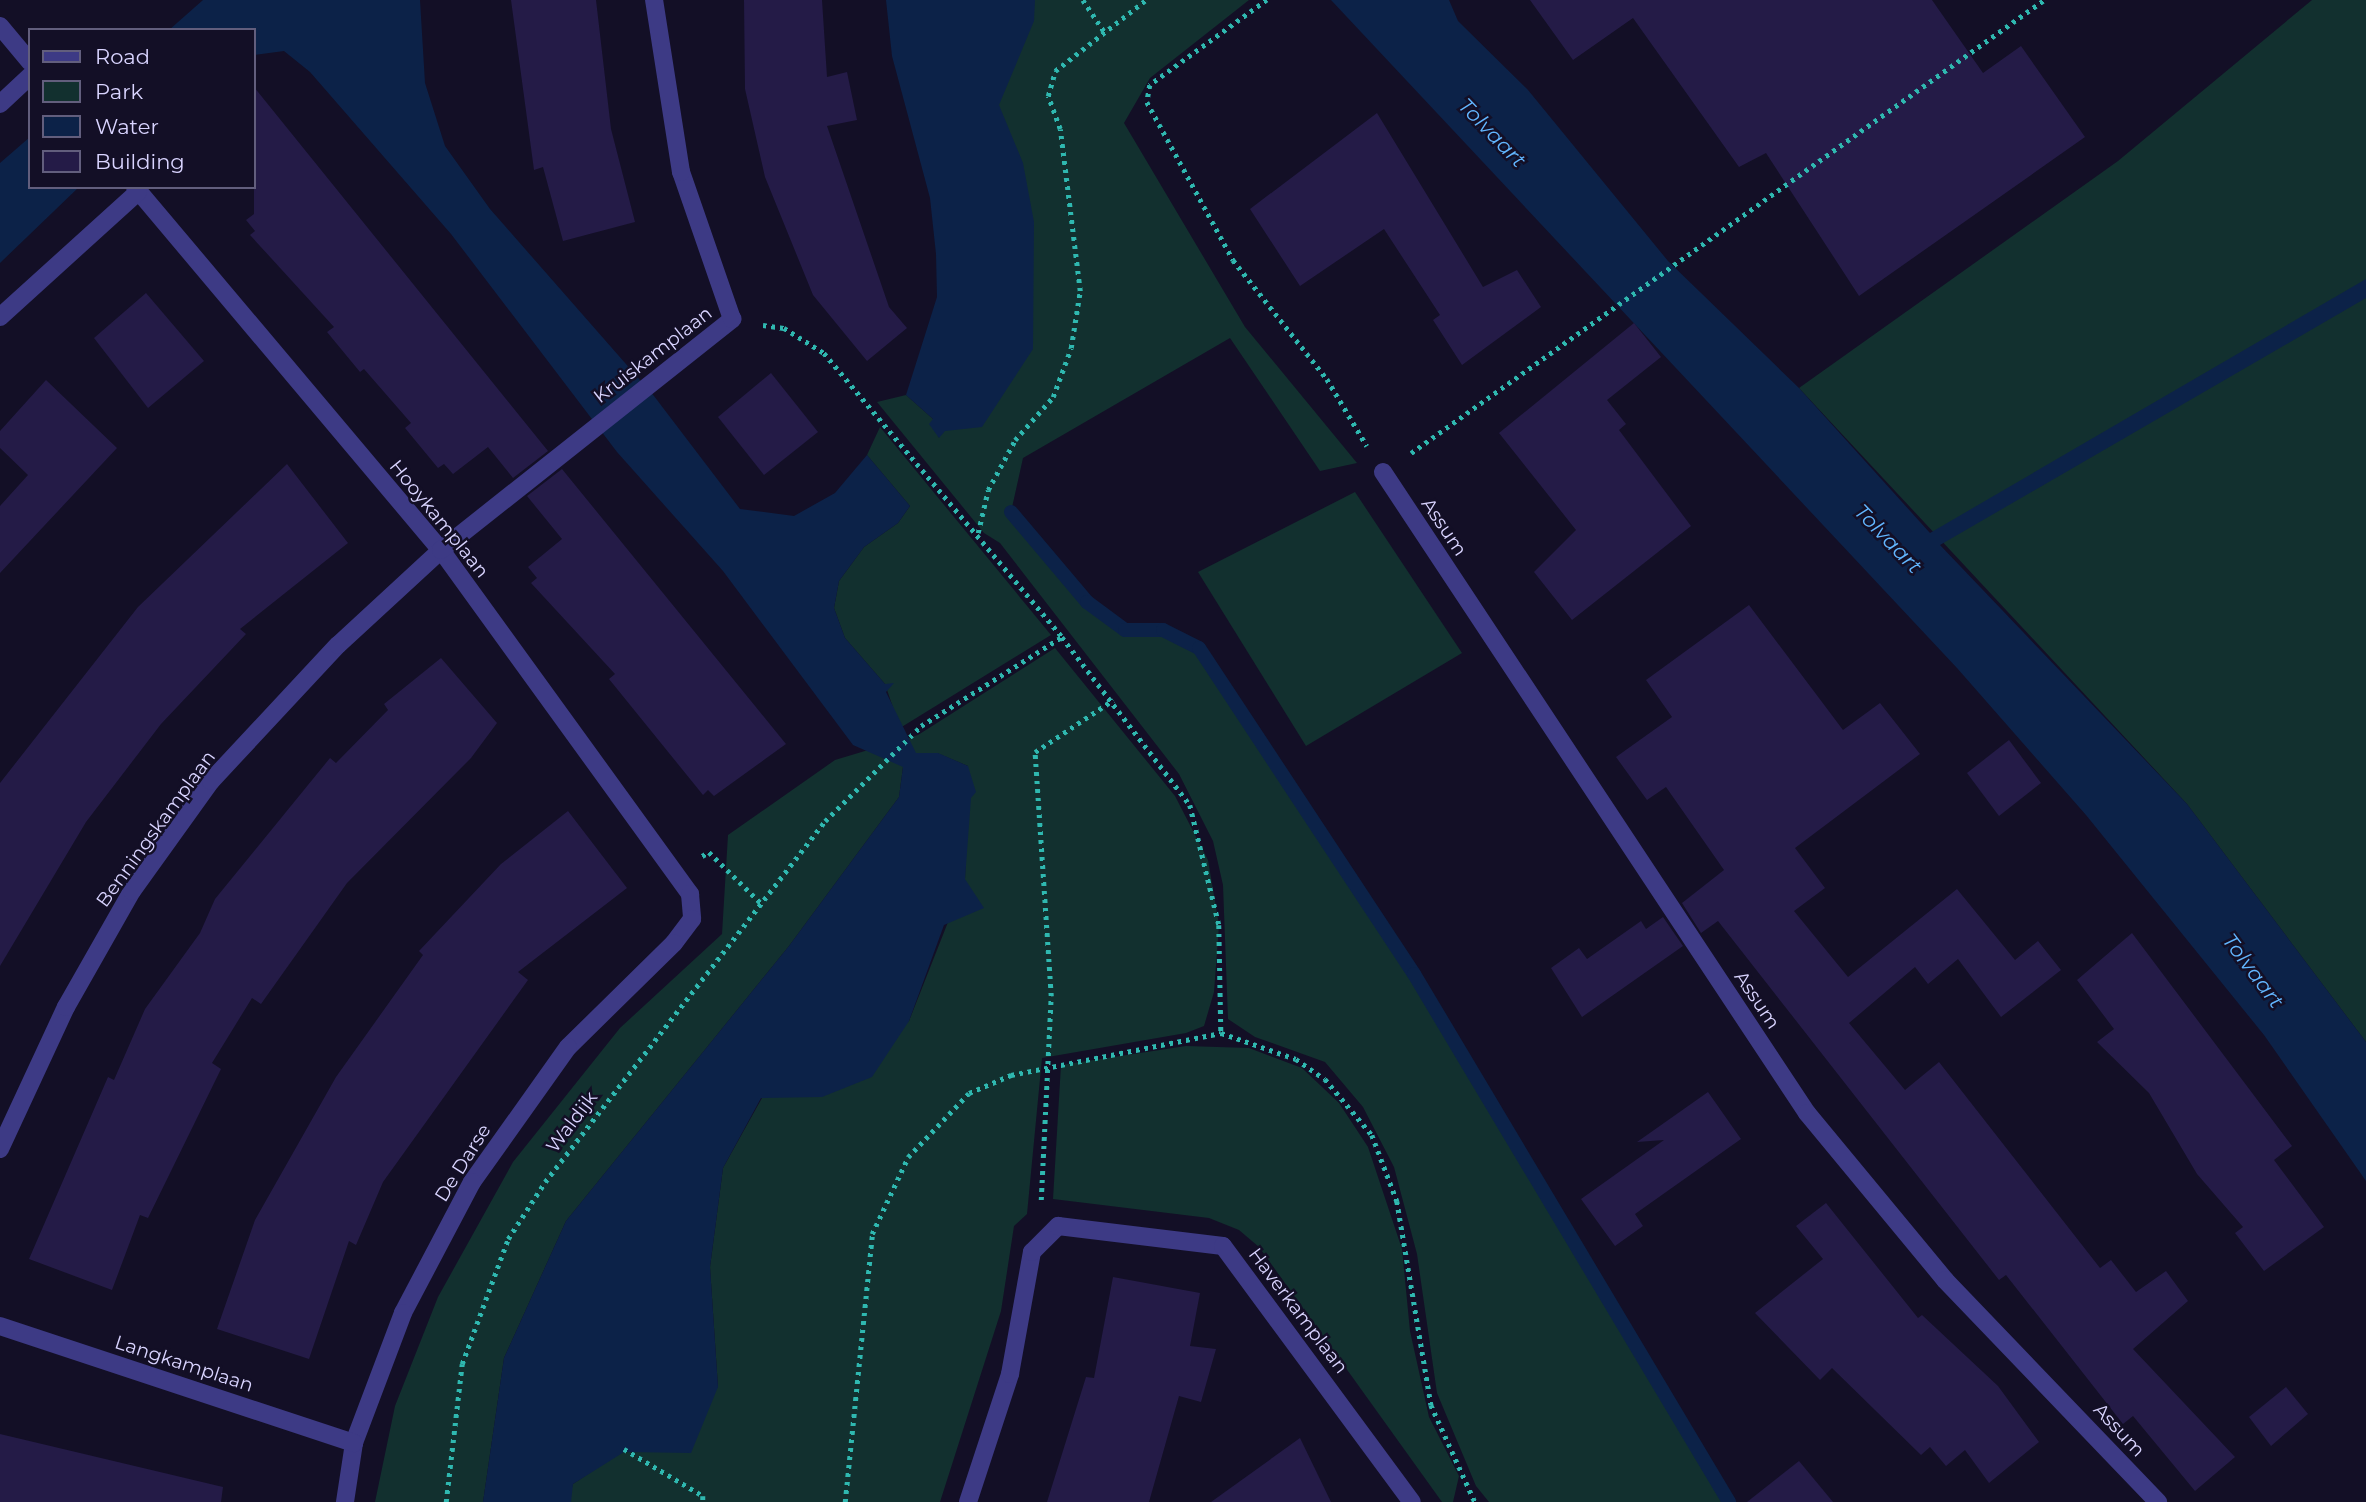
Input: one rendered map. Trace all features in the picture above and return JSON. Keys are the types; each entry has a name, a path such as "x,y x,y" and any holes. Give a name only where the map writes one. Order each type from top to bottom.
{"street":[{"name":"Kruiskamplaan","path":"441,551 585,434 663,378 732,319 681,172 654,0"},
{"path":"0,26 28,60"},
{"path":"0,104 28,78"},
{"path":"0,317 136,189"},
{"name":"Hooykamplaan","path":"136,189 441,551 690,894"},
{"name":"Assum","path":"1383,472 1807,1113 1945,1280 2158,1502"},
{"name":"Benningskamplaan","path":"0,1149 66,1007 125,903 211,781 338,645 441,551"},
{"name":"De Darse","path":"345,1502 354,1443 404,1313 472,1182 568,1047 674,943 692,919 690,894"},
{"path":"968,1502 1010,1374 1032,1252 1058,1226"},
{"name":"Haverkamplaan","path":"1058,1226 1223,1246 1412,1502"},
{"name":"Langkamplaan","path":"0,1326 354,1443"}],"path":[{"path":"1083,0 1105,33"},
{"path":"978,533 988,490 1015,439 1053,397 1071,348 1080,291 1060,129 1048,96 1055,71 1146,0"},
{"path":"1267,0 1150,85 1147,103 1209,218 1270,312 1327,379 1383,472 1612,313 1683,258 2044,0"},
{"path":"732,319 784,328 824,353 978,533 1113,700 1190,805 1204,849 1219,925 1221,1033"},
{"name":"Waldijk","path":"446,1502 462,1364 508,1239 674,1011 763,905 825,821 921,726 1062,637"},
{"path":"1058,1226 1041,1203 1051,1064 1035,752 1113,700"},
{"path":"675,873 709,852 763,905"},
{"path":"845,1502 872,1234 883,1198 908,1157 969,1093 1051,1064 1221,1033 1296,1059 1325,1079 1372,1136 1397,1201 1432,1405 1473,1502"},
{"path":"624,1450 703,1496 703,1502"}],"green space":[{"path":"980,0 1249,0 1150,78 1124,123 1245,327 1357,463 1320,471 1230,338 1023,458 1011,512 1087,602 1125,630 1163,630 1199,648 1414,974 1729,1502 1489,1502 1476,1486 1437,1393 1417,1254 1394,1167 1363,1107 1325,1062 1255,1037 1228,1019 1223,885 1213,841 1179,774 1000,543 984,533 877,402 906,395 933,419 939,438"},
{"path":"2312,0 2366,0 2366,1042 2187,804 1799,388 2118,161"},
{"path":"880,427 1051,635 900,728 885,684 845,638 834,608 839,581 864,547 898,523 910,506 867,455"},
{"path":"1355,492 1462,653 1306,746 1198,572"},
{"path":"1055,648 1175,796 1208,860 1219,925 1214,992 1204,1026 1186,1033 1042,1058 1027,1214 1014,1226 1001,1311 940,1502 567,1502 573,1484 718,1387 710,1267 723,1168 762,1098 909,1021 965,879 968,766 937,753 916,753 903,767 899,797 789,946 566,1221 504,1358 483,1502 375,1502 395,1406 438,1297 513,1162 620,1028 722,934 728,835 835,760 918,735"},
{"path":"1186,1046 1249,1048 1302,1068 1339,1103 1368,1147 1402,1249 1410,1331 1429,1417 1459,1476 1453,1502 1442,1502 1259,1247 1239,1230 1209,1218 1053,1199 1061,1065"}],"water":[{"path":"203,0 420,0 425,83 445,146 490,209 654,396 740,509 794,516 835,493 867,455 910,506 898,523 864,547 839,581 834,608 845,638 885,684 894,683 886,692 916,753 938,753 968,766 976,792 971,798 965,879 984,908 944,925 909,1021 872,1077 822,1097 761,1098 723,1168 710,1267 718,1387 691,1453 624,1452 573,1484 571,1502 483,1502 504,1358 566,1221 789,946 899,797 903,767 853,745 723,571 617,452 451,234 310,72 284,51 256,55 256,28 171,28"},
{"path":"886,0 1035,0 1034,21 999,105 1023,163 1034,222 1033,349 982,427 945,431 939,438 929,424 933,419 906,395 937,297 936,254 930,198 892,56"},
{"name":"Tolvaart","path":"1331,0 1449,0 1458,21 1528,90 1668,261 1799,388 1930,533 2366,279 2366,298 1940,545 2187,804 2366,1042 2366,1181 2264,1035 2086,815 1957,668"},
{"path":"28,139 28,189 77,189 0,263 0,163"}],"building":[{"path":"511,0 596,0 611,129 635,222 563,241 543,167 534,170"},
{"path":"744,0 822,0 827,77 847,72 857,120 827,126 889,307 907,328 867,361 813,295 765,177 745,89"},
{"path":"1530,0 1932,0 1983,73 2021,46 2085,137 1859,296 1766,153 1739,167 1633,18 1573,60"},
{"path":"256,89 548,451 513,478 488,447 453,474 444,464 438,468 405,428 411,423 364,369 360,372 327,332 334,327 250,235 255,231 246,220 254,214"},
{"path":"1377,113 1483,287 1517,270 1541,307 1462,365 1433,320 1440,315 1384,229 1300,286 1250,209"},
{"path":"146,293 204,361 148,408 94,338"},
{"path":"1634,323 1661,357 1607,400 1626,424 1619,430 1691,526 1572,620 1534,572 1576,530 1499,433"},
{"path":"771,373 818,432 764,475 718,417"},
{"path":"46,380 117,448 0,573 0,506 28,475 0,448 0,431"},
{"path":"287,464 348,543 240,629 246,634 161,724 86,822 0,966 0,783 138,607"},
{"path":"562,469 786,744 714,796 708,790 703,795 609,679 615,674 531,583 537,578 528,567 562,539 527,496"},
{"path":"1749,605 1843,730 1880,703 1920,754 1795,848 1825,888 1794,911 1848,977 1957,889 2015,960 2038,941 2061,970 2001,1017 1958,959 1928,984 1915,967 1849,1023 1905,1090 1939,1062 2100,1268 2111,1260 2136,1292 2166,1271 2188,1301 2133,1349 2235,1457 2195,1491 2133,1416 2123,1424 2006,1275 1999,1280 1718,921 1701,933 1682,903 1724,870 1666,787 1647,800 1616,757 1672,717 1646,680"},
{"path":"441,658 497,723 471,758 347,883 261,1004 252,998 212,1063 221,1069 148,1218 140,1215 112,1290 29,1259 108,1077 114,1080 145,1009 200,933 215,899 330,758 336,763 388,710 384,704"},
{"path":"2009,740 2041,783 1999,816 1967,773"},
{"path":"568,811 627,888 518,972 528,980 383,1182 356,1245 349,1241 309,1359 217,1329 255,1220 336,1077 423,955 419,951 501,864"},
{"path":"1663,917 1683,946 1582,1017 1551,968 1579,948 1587,959 1641,921 1646,929"},
{"path":"2132,933 2292,1146 2274,1160 2324,1227 2264,1271 2235,1233 2243,1227 2197,1174 2149,1093 2097,1042 2114,1029 2077,980"},
{"path":"1708,1092 1741,1139 1635,1214 1643,1226 1615,1246 1581,1199 1664,1140 1637,1142"},
{"path":"1826,1203 1918,1318 1922,1315 1998,1386 2039,1442 1989,1483 1965,1450 1946,1466 1930,1447 1921,1455 1832,1368 1820,1380 1755,1313 1823,1259 1796,1226"},
{"path":"1113,1277 1200,1293 1190,1346 1216,1349 1201,1402 1179,1396 1149,1502 1047,1502 1086,1377 1094,1378"},
{"path":"2286,1387 2308,1414 2271,1446 2249,1417"},
{"path":"0,1434 223,1487 221,1502 0,1502"},
{"path":"1300,1438 1331,1502 1211,1502"},
{"path":"1799,1461 1833,1502 1747,1502"}],"waterway":[{"path":"1011,512 1087,602 1125,630 1163,630 1199,648 1414,974 1729,1502"}]}
